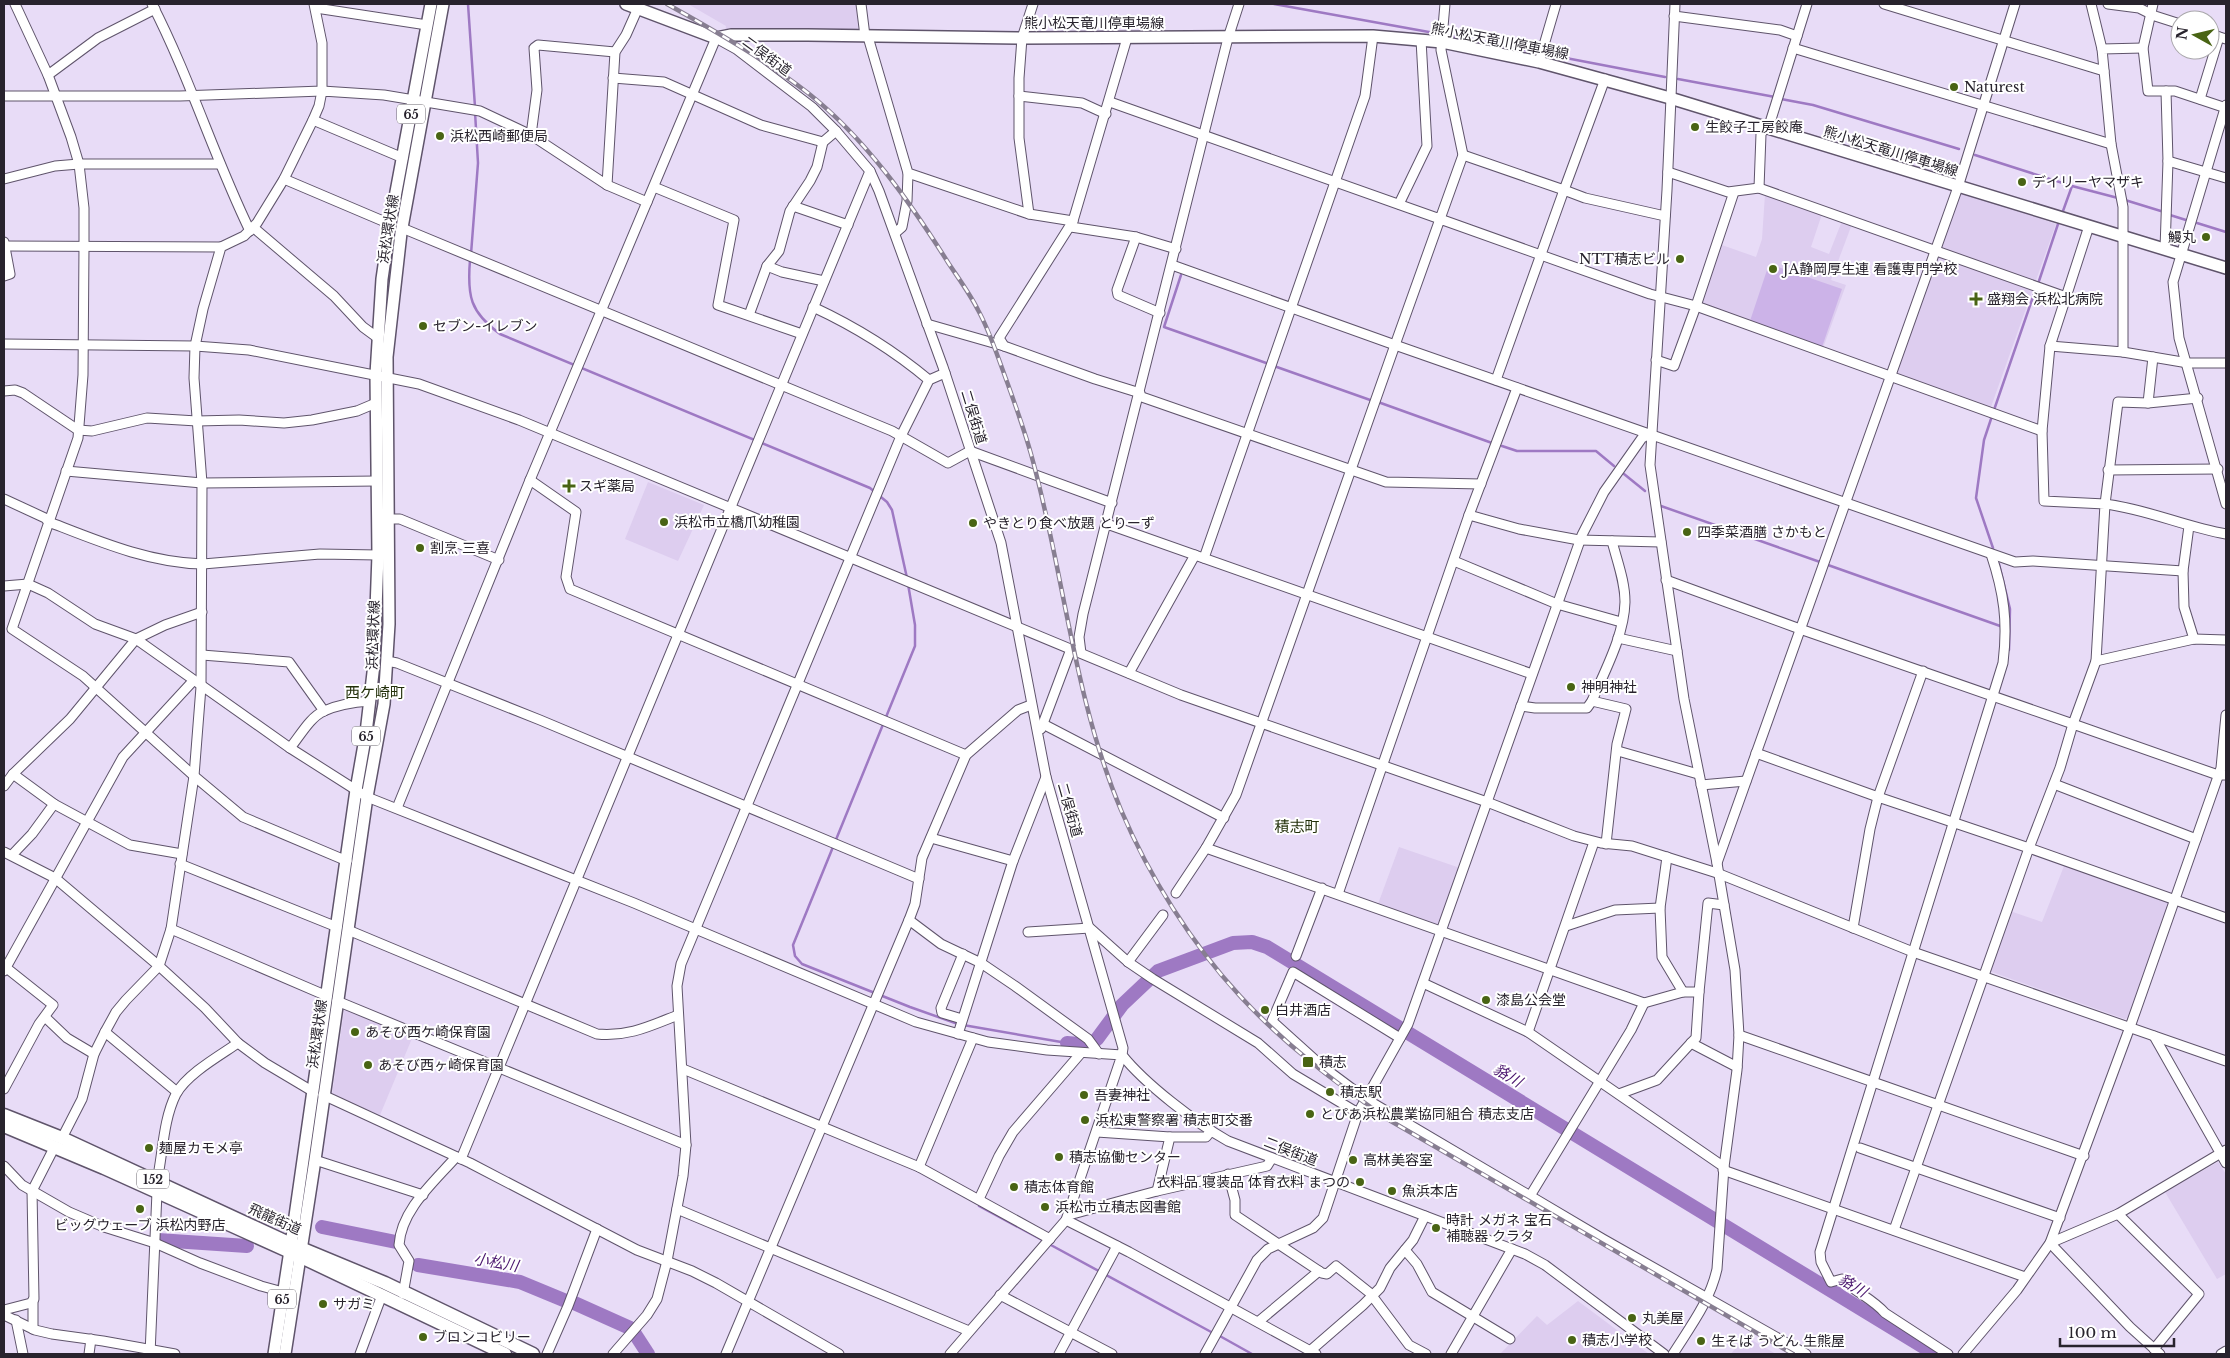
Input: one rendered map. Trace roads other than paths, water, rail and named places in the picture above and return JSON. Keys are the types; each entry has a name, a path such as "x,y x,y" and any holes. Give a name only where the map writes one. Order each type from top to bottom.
{"highway":[{"name":"飛龍街道","path":"4,1115 58,1142 295,1250 501,1353"},
{"name":"飛龍街道","path":"4,1126 58,1142"},
{"name":"飛龍街道","path":"295,1250 385,1283 403,1294 533,1354"}],"main road":[{"name":"浜松環状線","path":"285,1354 295,1250 332,998 384,704 390,624 389,331 420,99 426,25 431,4"},
{"name":"浜松環状線","path":"343,929 347,861 374,664 378,556 376,374 381,286 390,224 403,158 420,99 443,4"},
{"name":"熊小松天竜川停車場線","path":"626,4 716,38 731,35 1022,38 1373,36 1421,40 1443,38 1605,79 1670,98 2226,268"},
{"name":"浜松環状線","path":"274,1354 283,1292 295,1250 315,1160 318,1093"}],"street":[{"path":"15,4 48,75 79,164 84,208 84,246 83,344 78,438 12,629 14,633 83,676 98,688 194,776 243,817 347,861"},
{"path":"861,4 867,37 908,173 907,201 902,227 895,233"},
{"path":"1030,214 1019,138 1019,96 1022,38 1033,4"},
{"path":"1081,653 1079,637 1082,614 1107,524 1176,249 1208,137 1228,38 1239,4"},
{"path":"1176,893 1206,848 1236,796 1463,155 1441,50 1445,4"},
{"path":"1540,62 1556,4"},
{"path":"1672,1354 1707,1298 1717,1269 1724,1169 1738,1067 1739,1035 1735,970 1677,651 1650,465 1650,434 1668,172 1675,4"},
{"path":"1759,188 1761,134 1766,128 1807,4"},
{"path":"1884,4 2104,71"},
{"path":"1717,863 1958,187 2015,4"},
{"path":"2091,4 2102,49 2111,144 2124,207 2123,352"},
{"path":"2108,4 2139,8 2170,20"},
{"path":"2153,4 2143,48 2148,91 2175,91 2226,106 2173,282 2179,338 2198,398 2226,504"},
{"path":"48,75 98,38 154,6 194,95 220,164 252,230 334,296 363,327 378,338"},
{"path":"4,276 10,274 4,244 221,247 252,230 284,179 313,120 322,91 322,43 315,6 426,25"},
{"path":"607,185 615,52 626,35 638,8"},
{"path":"1674,16 1780,30 1797,36"},
{"path":"1128,673 1199,557 1247,434 1366,96 1373,36"},
{"path":"397,808 449,684 530,480 551,434 716,38"},
{"name":"二俣街道","path":"716,38 736,50 812,107 870,170 895,233 945,373 1002,543 1016,626 1046,777 1123,1048 1122,1056 1145,1079 1211,1131 1228,1141 1512,1249 1545,1265 1664,1354"},
{"path":"1004,346 999,338 1072,224 1110,102 1127,38"},
{"path":"2200,99 2223,38"},
{"path":"1399,204 1427,146 1421,40"},
{"path":"531,135 537,90 534,48 538,45 615,52"},
{"path":"1794,48 2111,144"},
{"path":"2102,49 2143,48"},
{"path":"613,78 664,82 761,125 823,142"},
{"path":"1496,380 1605,79"},
{"path":"4,96 194,95 322,91 420,99 480,111 531,135 607,185 647,202"},
{"path":"2165,249 2168,161 2166,91"},
{"path":"1019,96 1082,103 1106,114"},
{"path":"1110,102 1650,294 1696,306 2042,431"},
{"path":"313,120 403,158"},
{"path":"749,315 767,266 779,251 793,206 817,167 823,142 836,131"},
{"path":"1463,155 1586,198 1665,216"},
{"path":"2168,161 2226,178"},
{"path":"4,180 55,166 79,164 220,164"},
{"path":"403,1294 409,1261 402,1252 400,1238 405,1221 423,1195 458,1158 499,1067 870,170"},
{"path":"1668,172 1728,192 1759,188 2066,298"},
{"path":"908,173 1030,214 1136,237 1176,249"},
{"path":"284,179 390,224"},
{"path":"654,187 734,220 718,305 802,334"},
{"path":"1656,360 1674,366 1734,192"},
{"path":"793,206 848,225"},
{"path":"2089,226 2050,346 2042,431 2044,501 2105,504 2136,508 2188,526 2226,534"},
{"path":"402,228 782,384 901,436 948,464 970,451 1112,503"},
{"path":"1136,237 1117,290 1118,295 1160,313"},
{"path":"33,1328 32,1191 82,1099 94,1054 105,1032 116,1012 159,966 171,929 194,776 202,687 202,483 194,378 195,346 203,309 221,247"},
{"path":"1172,265 2015,562 2033,561 2183,571"},
{"path":"767,266 782,272 824,281"},
{"path":"813,307 856,328 902,358 929,380"},
{"path":"927,324 1004,346 1247,434 1396,484 1481,484"},
{"path":"4,344 195,346 249,350 388,376 419,384 479,404 1181,695 1487,802 1594,842 1632,846 1717,873 1913,952 2226,1061"},
{"path":"2050,346 2123,352 2188,363 2226,363"},
{"path":"2148,403 2153,357"},
{"path":"614,1354 647,1315 657,1299 668,1261 677,1209 686,1145 677,986 681,964 901,436 929,380 945,373"},
{"path":"1338,894 1427,636 1517,388"},
{"path":"4,392 15,390 23,393 78,430 92,431 147,418 284,423 305,421 357,411 376,403"},
{"path":"1894,1230 2029,848 2054,784 2096,661 2105,504 2118,402 2148,403 2198,398"},
{"path":"1205,1354 1256,1260 1268,1249 1314,1228 1323,1218 1358,1113 1408,1024 1579,540 1604,492 1642,438 1650,434"},
{"path":"2108,470 2218,469"},
{"path":"66,471 202,483 376,481"},
{"path":"530,480 576,512 566,577 570,589 966,755"},
{"path":"4,499 45,518 48,522 150,557 185,564 320,554 378,556"},
{"path":"1470,515 1519,529 1579,540 1661,542"},
{"path":"390,519 400,519 498,560"},
{"path":"1107,524 1532,674"},
{"path":"2188,526 2183,571 2184,606 2194,639"},
{"path":"1521,706 1535,708 1587,708 1592,701 1618,638 1625,602 1612,541"},
{"path":"1948,1354 1885,1313 1842,1279 1835,1280 1821,1262 1820,1252 2003,663 2006,637 2005,606 1991,554"},
{"path":"1454,561 1557,604 1621,622"},
{"path":"1666,580 1800,629 2222,775"},
{"path":"5,586 28,584 48,593 95,624 136,639 290,748 367,797 875,1002 916,1022 960,1025"},
{"path":"4,786 13,774 70,720 136,639 165,625 202,612"},
{"path":"1618,638 1677,651"},
{"path":"2096,661 2194,639 2226,640"},
{"path":"1038,734 1044,724 1071,649"},
{"path":"202,655 289,662 324,711"},
{"path":"387,661 397,663 449,684 919,879"},
{"path":"1853,928 1870,830 1878,798 1923,671"},
{"path":"4,1089 44,1017 53,1005 4,968 124,757 193,681"},
{"path":"290,748 311,722 324,711 347,704 370,701"},
{"path":"1592,701 1626,709 1617,744 1618,751 1606,844"},
{"path":"726,1354 772,1249 909,920 915,904 922,858 966,755 1018,710 1031,705"},
{"path":"1963,1354 2017,1290 2050,1243 2084,1156 2196,839 2222,775 2226,715"},
{"path":"1044,724 1224,818"},
{"path":"1618,751 1698,774"},
{"path":"1756,753 1878,798 2029,848 2175,900 2225,921"},
{"path":"13,774 54,804 130,845 181,859 343,929 597,1034 615,1036 633,1032 678,1015"},
{"path":"960,1025 1013,861 1046,777"},
{"path":"1701,785 1746,781"},
{"path":"2054,784 2196,839"},
{"path":"54,804 32,834 7,855 55,878 159,966 205,1008 238,1043 265,1063 318,1093 458,1158 637,1250 692,1271 749,1301 839,1354"},
{"path":"931,838 1013,861"},
{"path":"1528,1032 1594,842"},
{"path":"1206,848 1644,1003 1683,992 1699,992"},
{"path":"1667,857 1660,908 1662,957 1683,992"},
{"path":"1296,956 1322,888"},
{"path":"1619,1094 1657,1080 1696,1038 1708,903 1724,905"},
{"path":"1566,926 1615,910 1660,908"},
{"path":"1128,962 1163,915"},
{"path":"909,920 941,944 981,964 1088,1039 1097,1051"},
{"path":"1028,932 1090,928 1128,962 1258,1043 1293,1074 1358,1113"},
{"path":"171,929 247,963 686,1145"},
{"path":"950,1354 1068,1218 1122,1056 1097,1051 1081,1053 1047,1050 973,1038 960,1025 942,1013 940,1008 963,954"},
{"path":"1400,1038 1293,972 1272,1021 1323,1067 1366,1099 1530,1196 1806,1354"},
{"path":"1423,983 1528,1032 1724,1169 2025,1277"},
{"path":"1530,1196 1631,1030 1644,1003"},
{"path":"44,1017 67,1038 94,1054"},
{"path":"105,1032 177,1092"},
{"path":"1739,1035 2084,1156"},
{"path":"2154,1036 2223,1152 2226,1163"},
{"path":"919,1168 973,1038"},
{"path":"150,1352 157,1186 170,1106 177,1092 194,1074 238,1043"},
{"path":"1691,1043 1738,1067"},
{"path":"979,1199 999,1156 1013,1132 1081,1053"},
{"path":"683,1069 919,1168 979,1199 1047,1242"},
{"path":"1097,1132 1206,1137 1211,1131"},
{"path":"1157,1191 1170,1136"},
{"path":"1860,1148 2060,1218"},
{"path":"2050,1243 2118,1214 2223,1152"},
{"path":"1068,1218 1157,1191 1267,1166 1272,1158"},
{"path":"315,1160 423,1195"},
{"path":"4,1167 22,1185 69,1212 104,1227 155,1243 200,1263 261,1286 283,1292"},
{"path":"1228,1174 1234,1200 1235,1215 1319,1272 1328,1274 1336,1266 1370,1293 1409,1345 1426,1354"},
{"path":"677,1209 969,1332"},
{"path":"2050,1243 2130,1327 2157,1352 2199,1294 2118,1214"},
{"path":"1068,1218 1313,1353 1380,1288 1390,1268 1405,1250 1425,1216"},
{"path":"547,1354 568,1306 597,1229"},
{"path":"1059,1354 1117,1246"},
{"path":"1451,1354 1512,1249"},
{"path":"1405,1250 1418,1264 1432,1292 1510,1339"},
{"path":"1258,1322 1319,1272"},
{"path":"360,1354 382,1295"},
{"path":"1000,1296 1112,1354"},
{"path":"4,1313 30,1303 33,1300"},
{"path":"4,1313 33,1328 52,1334 91,1339 150,1352 175,1354"},
{"path":"16,1320 23,1354"},
{"path":"89,1354 91,1339"},
{"path":"2221,1354 2226,1351"}],"waterway":[{"path":"468,4 475,107"},
{"path":"1274,4 1440,34"},
{"path":"1445,35 1536,52"},
{"path":"1545,54 1665,77"},
{"path":"1678,79 1775,97"},
{"path":"1781,99 1813,105 1959,149"},
{"path":"471,254 478,163 475,112"},
{"path":"1975,155 2072,186 2118,198"},
{"path":"2063,211 2072,186"},
{"path":"2125,200 2164,212"},
{"path":"2170,215 2186,220"},
{"path":"2197,223 2226,232"},
{"path":"2039,281 2058,224"},
{"path":"470,260 469,284 473,302 482,318 500,334 870,488 887,502 892,510 907,578"},
{"path":"1181,275 1164,327 1269,364"},
{"path":"1994,410 2034,294"},
{"path":"1274,366 1373,401"},
{"path":"1378,402 1492,443"},
{"path":"1992,416 1984,440 1976,498 1993,548"},
{"path":"1502,446 1517,451 1596,451 1614,466"},
{"path":"1624,474 1645,491"},
{"path":"1661,506 1820,562"},
{"path":"1999,564 2010,609 2009,650"},
{"path":"1828,565 2003,627"},
{"path":"908,584 915,625 915,646 793,945 795,956 802,964 958,1024"},
{"name":"貉川","path":"1067,1043 1090,1045 1097,1039 1122,1005 1158,971 1233,943 1252,942 1267,947 1935,1354"},
{"path":"963,1025 1067,1043"},
{"path":"979,1206 1044,1241"},
{"name":"小松川","path":"322,1227 396,1242"},
{"name":"小松川","path":"158,1240 247,1246"},
{"path":"1049,1244 1213,1333"},
{"name":"小松川","path":"418,1265 520,1282 566,1301"},
{"path":"1837,1283 1849,1301"},
{"name":"小松川","path":"572,1302 630,1328"},
{"name":"小松川","path":"635,1334 648,1354"},
{"path":"1218,1335 1252,1354"}],"railway":[{"path":"667,4 757,57 808,93 849,130 886,172 903,195 975,304 994,346 1031,454 1080,678 1091,723 1105,767 1132,835 1158,884 1188,931 1222,975 1257,1014 1293,1047 1389,1120 1793,1354"}],"place":[{"name":"Naturest","path":"1954,87"},
{"name":"生餃子工房餃庵","path":"1695,127"},
{"name":"浜松西崎郵便局","path":"440,136"},
{"name":"デイリーヤマザキ","path":"2022,182"},
{"name":"鰻丸","path":"2206,237"},
{"name":"NTT積志ビル","path":"1680,259"},
{"name":"JA静岡厚生連 看護専門学校","path":"1773,269"},
{"name":"盛翔会 浜松北病院","path":"1976,299"},
{"name":"セブン-イレブン","path":"423,326"},
{"name":"スギ薬局","path":"569,486"},
{"name":"浜松市立橋爪幼稚園","path":"664,522"},
{"name":"やきとり食べ放題 とりーず","path":"973,523"},
{"name":"四季菜酒膳 さかもと","path":"1687,532"},
{"name":"割烹 三喜","path":"420,548"},
{"name":"神明神社","path":"1571,687"},
{"name":"漆島公会堂","path":"1486,1000"},
{"name":"白井酒店","path":"1265,1010"},
{"name":"あそび西ケ崎保育園","path":"355,1032"},
{"name":"積志","path":"1308,1062"},
{"name":"あそび西ヶ崎保育園","path":"368,1065"},
{"name":"積志駅","path":"1330,1092"},
{"name":"吾妻神社","path":"1084,1095"},
{"name":"とぴあ浜松農業協同組合 積志支店","path":"1310,1114"},
{"name":"浜松東警察署 積志町交番","path":"1085,1120"},
{"name":"麺屋カモメ亭","path":"149,1148"},
{"name":"積志協働センター","path":"1059,1157"},
{"name":"高林美容室","path":"1353,1160"},
{"name":"衣料品 寝装品 体育衣料 まつの","path":"1360,1182"},
{"name":"積志体育館","path":"1014,1187"},
{"name":"魚浜本店","path":"1392,1191"},
{"name":"浜松市立積志図書館","path":"1045,1207"},
{"name":"ビッグウェーブ 浜松内野店","path":"140,1209"},
{"name":"時計 メガネ 宝石 補聴器 クラタ","path":"1436,1228"},
{"name":"サガミ","path":"323,1304"},
{"name":"丸美屋","path":"1632,1318"},
{"name":"ブロンコビリー","path":"423,1337"},
{"name":"積志小学校","path":"1572,1340"},
{"name":"生そば うどん 生熊屋","path":"1701,1341"}],"district":[{"name":"西ケ崎町","path":"375,692"},
{"name":"積志町","path":"1297,826"}]}
